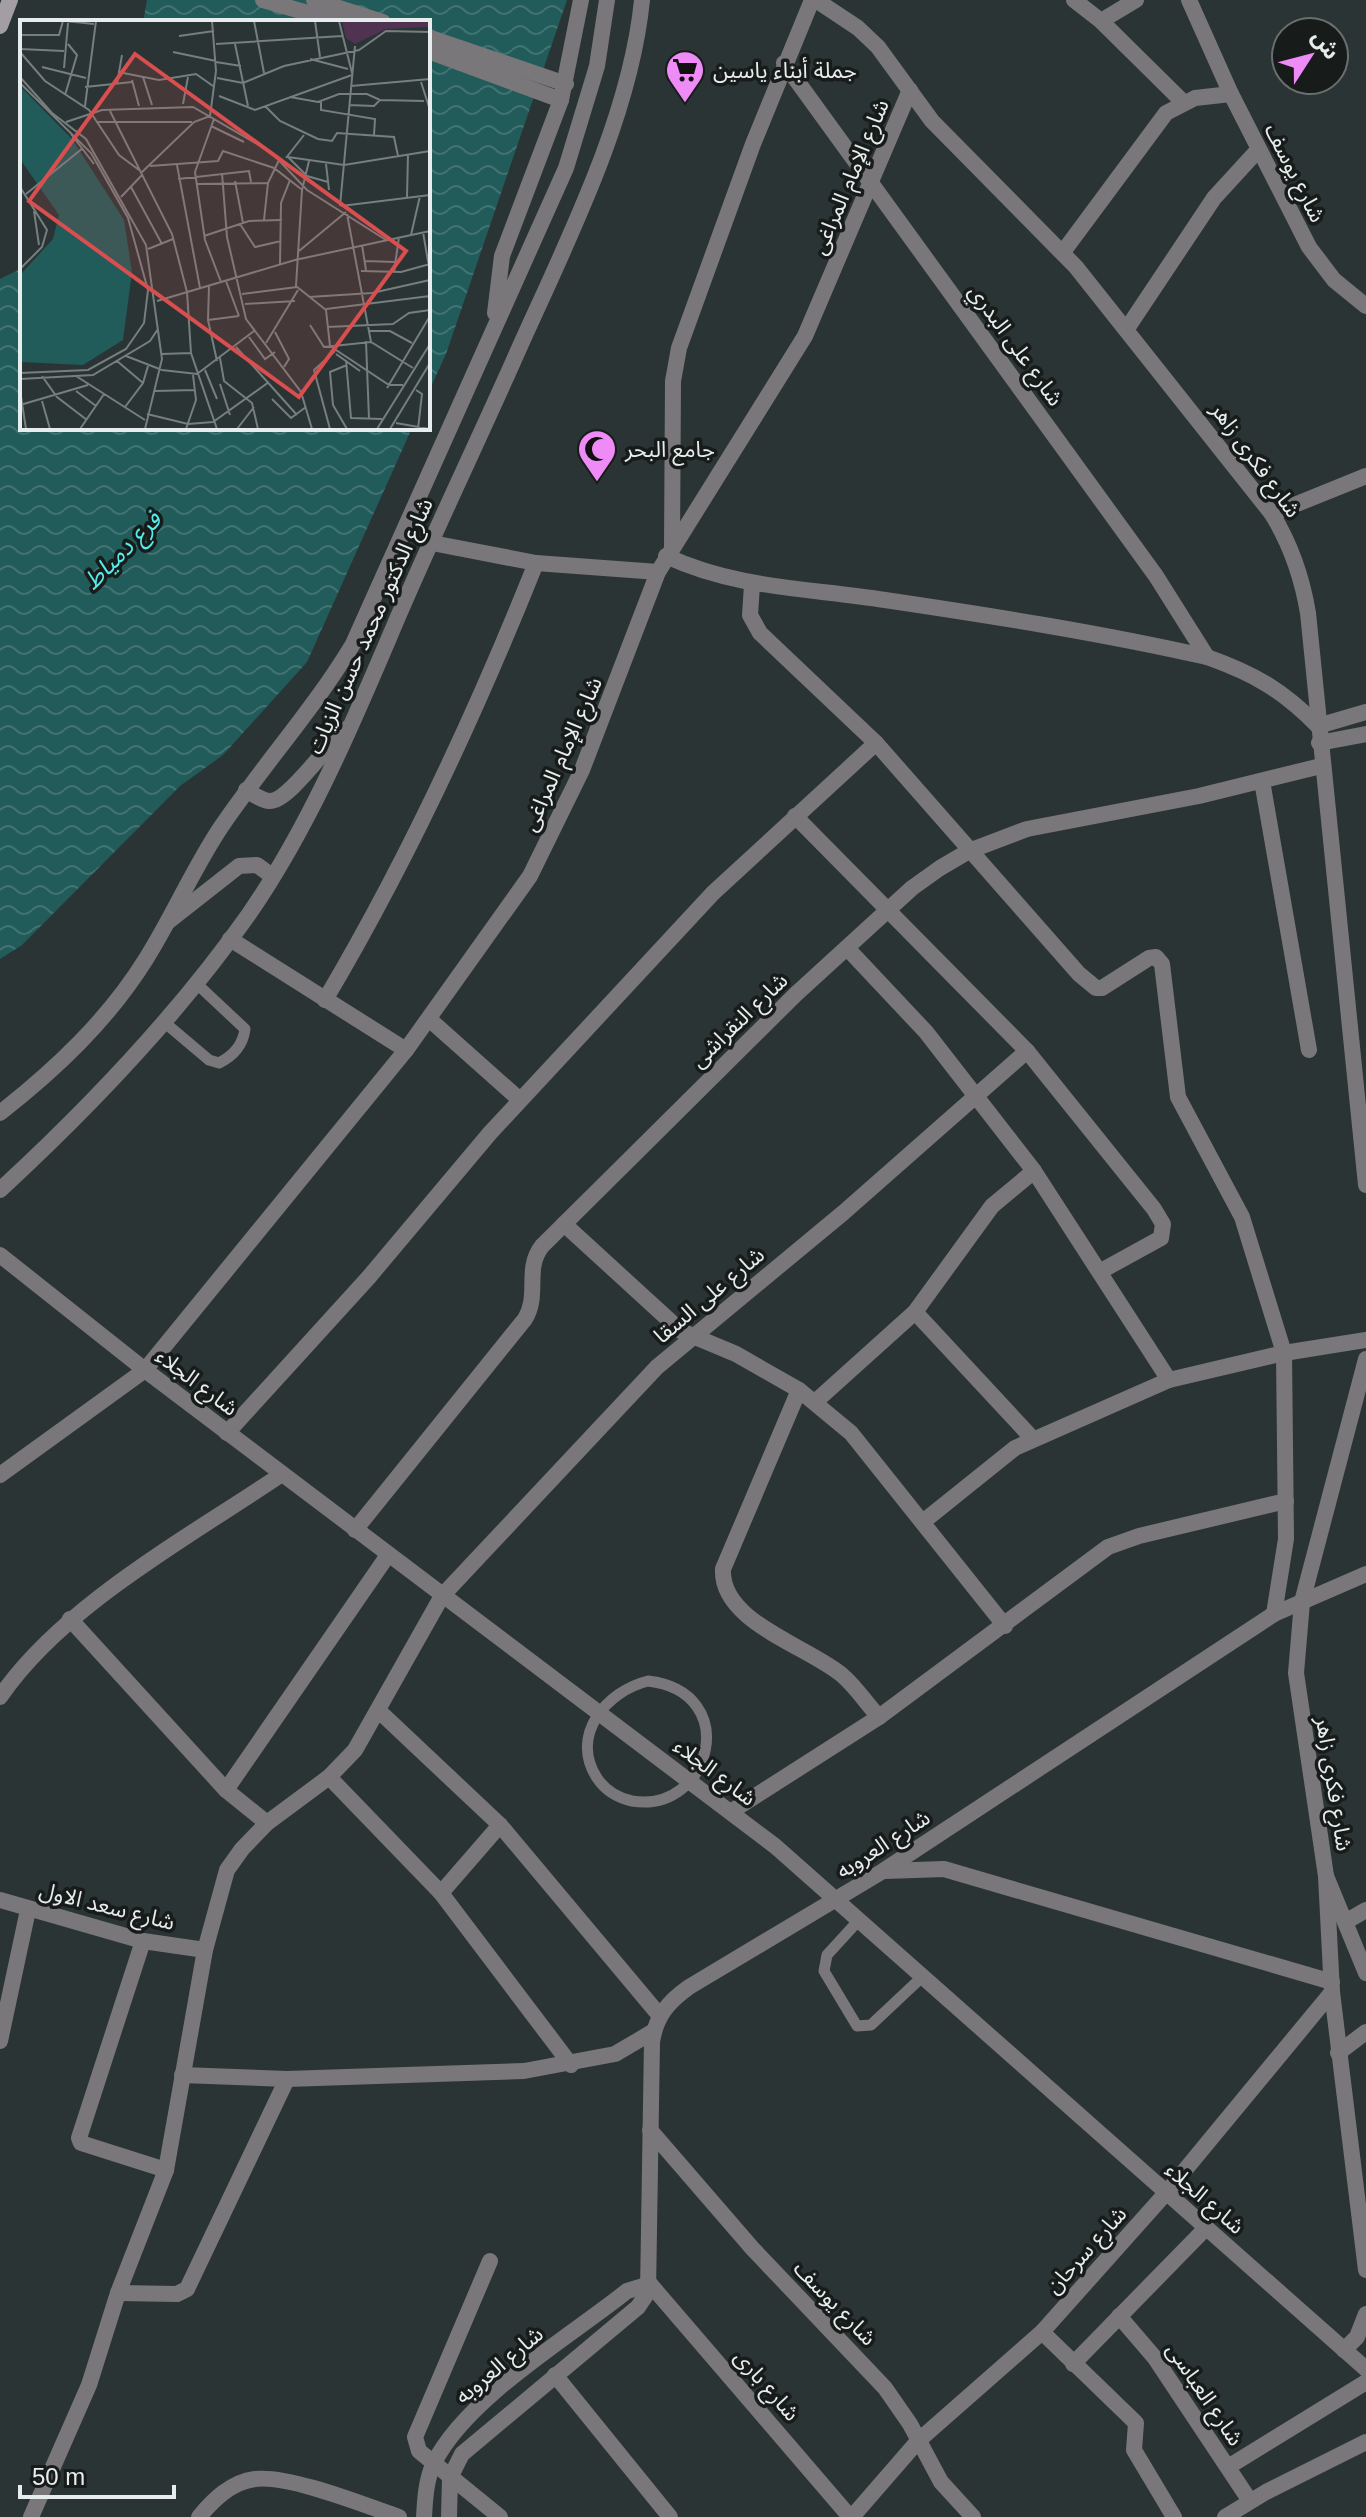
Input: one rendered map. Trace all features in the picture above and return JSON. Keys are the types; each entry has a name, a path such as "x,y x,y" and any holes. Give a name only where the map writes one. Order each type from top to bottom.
{"main road":[{"path":"0,26 10,0"}],"street":[{"path":"263,0 332,20"},
{"path":"314,0 377,20"},
{"path":"495,325 502,256 564,92 581,0"},
{"name":"شارع الدكتور محمد حسن الزيات","path":"0,1113 75,1049 116,1003 169,921 197,868 246,790 308,713 353,644 566,168 584,118 607,0"},
{"name":"شارع الدكتور محمد حسن الزيات","path":"0,1190 72,1120 197,984 272,876 351,726 591,182 628,73 642,0"},
{"path":"814,0 784,63 679,348 673,381 669,551 693,569 752,585 897,601 1207,657 1251,673 1287,695 1318,726 1366,712"},
{"name":"شارع فكرى زاهر","path":"814,0 858,28 878,47 932,121 1063,252 1128,327 1272,514 1287,540 1302,583 1366,1185"},
{"path":"1074,0 1101,21 1183,102"},
{"path":"1101,21 1136,0"},
{"name":"شارع يوسف","path":"1189,0 1258,150 1316,259 1334,280 1366,306"},
{"path":"430,38 564,92"},
{"path":"430,52 564,92"},
{"name":"شارع على البدري","path":"784,63 1156,576 1207,657"},
{"name":"شارع الإمام المراغى","path":"0,1475 145,1370 406,1050 530,876 547,845 615,692 658,572 805,336 910,90"},
{"path":"1063,252 1161,118 1183,102 1231,94"},
{"path":"1128,327 1214,198 1258,150"},
{"path":"1272,514 1366,476"},
{"path":"432,543 536,563 658,572"},
{"path":"325,1000 365,932 457,749 536,563"},
{"path":"752,585 750,615 760,633 876,743 969,851 1096,988 1111,985 1149,958 1156,957 1162,964 1178,1097 1242,1217 1284,1353 1286,1539 1274,1614"},
{"path":"246,790 269,801 285,797 324,748 351,726"},
{"path":"1319,743 1366,734"},
{"path":"227,1433 369,1277 520,1100 713,893 876,743"},
{"name":"شارع النقراشى","path":"355,1530 525,1319 534,1298 531,1269 534,1257 750,1038 912,888 969,851 1027,829 1321,766"},
{"path":"1262,781 1309,1050"},
{"path":"795,816 1027,1051 1163,1224 1161,1238 1101,1271"},
{"path":"169,921 239,866 257,865 272,876"},
{"path":"230,939 406,1050"},
{"path":"847,948 926,1032 1034,1171 1169,1380"},
{"path":"429,1019 520,1100"},
{"name":"شارع على السقا","path":"31,2517 89,2385 118,2293 166,2170 205,1950 227,1870 267,1823 329,1777 355,1750 380,1712 442,1596 657,1367 843,1213 975,1093 1027,1051"},
{"path":"815,1402 915,1312 992,1206 1034,1171"},
{"path":"564,1224 663,1317 690,1337 736,1354 799,1390 851,1433 1005,1626"},
{"name":"شارع الجلاء","path":"0,1255 227,1433 732,1811 837,1899 921,1978 1048,2085 1366,2369"},
{"path":"915,1312 1033,1439"},
{"path":"924,1521 1015,1448 1169,1380 1284,1353 1366,1340"},
{"name":"شارع فكرى زاهر","path":"1365,1367 1302,1602 1297,1649 1298,1696 1326,1876 1338,2053 1366,2270"},
{"path":"799,1390 723,1569 722,1580 741,1611 844,1676 879,1717"},
{"path":"0,1697 24,1662 70,1619 282,1474"},
{"path":"732,1811 879,1717 1108,1547 1139,1536 1286,1501"},
{"path":"226,1790 388,1555"},
{"name":"شارع العروبه","path":"182,2075 287,2079 524,2071 571,2065 615,2054 657,2024 665,2006 689,1987 883,1871 1274,1614 1366,1574"},
{"path":"70,1619 226,1790 267,1823"},
{"path":"380,1712 500,1825 657,2024 650,2130 650,2284"},
{"path":"329,1777 441,1893 571,2065"},
{"path":"441,1893 500,1825"},
{"path":"883,1871 944,1869 1332,1987"},
{"path":"1326,1876 1366,1973"},
{"name":"شارع سعد الاول","path":"0,1900 143,1941 205,1950"},
{"path":"0,2041 28,1910"},
{"path":"1347,1921 1366,1910"},
{"path":"143,1941 79,2138 81,2143 166,2170"},
{"name":"شارع سرحان","path":"851,2517 918,2441 1042,2332 1166,2193 1332,1987"},
{"path":"1338,2053 1366,2032"},
{"path":"118,2293 177,2294 187,2289 287,2079"},
{"name":"شارع يوسف","path":"650,2130 752,2248 885,2388 941,2482 973,2517"},
{"path":"1073,2364 1206,2228"},
{"path":"490,2261 415,2437 419,2451 500,2517"},
{"name":"شارع العروبه","path":"450,2478 462,2454 472,2444 638,2307 650,2284"},
{"name":"شارع العروبه","path":"424,2517 433,2464 464,2423 501,2388 627,2291 650,2284"},
{"name":"شارع بارى","path":"650,2284 851,2517"},
{"path":"1344,2350 1357,2337 1366,2314"},
{"name":"شارع العباسى","path":"1119,2316 1155,2358 1250,2501"},
{"path":"1042,2332 1136,2423 1134,2450 1174,2517"},
{"path":"555,2375 670,2517"},
{"path":"1228,2467 1366,2382"},
{"path":"1225,2517 1366,2442"},
{"path":"449,2517 450,2478"},
{"path":"199,2517 229,2489 255,2479 335,2494 399,2517"}],"lane":[{"path":"164,1022 209,1060 219,1063 228,1058 243,1040 245,1029 197,984"},
{"path":"648,1681 668,1683 685,1693 699,1707 707,1726 707,1746 691,1780 660,1800 642,1803 609,1791 597,1778 588,1754 590,1728 599,1712 612,1697 628,1686 648,1681"},
{"path":"859,1920 827,1955 824,1971 857,2026 871,2025 921,1978"}],"water":[{"path":"147,0 567,0 446,354 430,389 430,20 143,20"},
{"name":"فرع دمياط","path":"20,269 20,430 411,430 307,662 223,755 180,786 22,945 0,959 0,279"}],"place":[{"name":"جملة أبناء ياسين","path":"685,104"},
{"name":"جامع البحر","path":"597,483"}]}
